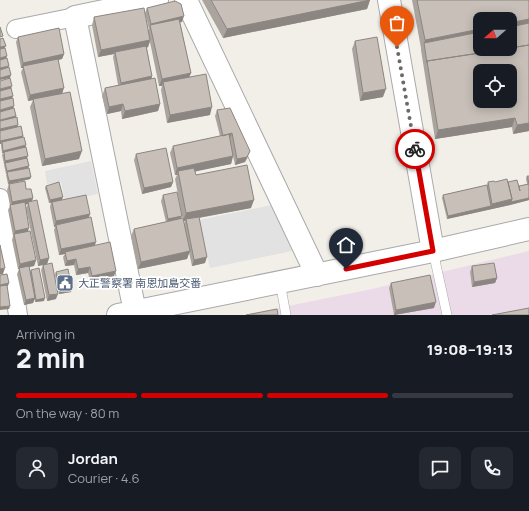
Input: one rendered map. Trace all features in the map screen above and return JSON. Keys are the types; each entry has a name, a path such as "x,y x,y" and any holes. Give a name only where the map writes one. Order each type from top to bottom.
{"street":[{"path":"16,29 157,0"},
{"path":"186,0 317,275"},
{"path":"389,0 433,251"},
{"path":"75,17 127,313 433,251 529,229"},
{"path":"0,202 18,315"}],"lane":[{"path":"433,251 446,315"},
{"path":"280,282 286,315"}],"shaded area":[{"path":"91,161 98,194 65,201 61,182 47,184 45,171"},
{"path":"272,205 292,251 210,268 199,220"},
{"path":"529,251 529,315 244,315 372,289"}],"building":[{"path":"211,0 370,0 227,29"},
{"path":"417,0 529,0 529,19 517,22 517,12 473,12 473,30 425,40"},
{"path":"175,1 181,4 184,16 151,24 147,8"},
{"path":"144,8 150,40 101,50 94,17"},
{"path":"179,19 191,73 162,79 150,25"},
{"path":"529,23 529,45 517,47 517,26"},
{"path":"0,27 3,36 0,37"},
{"path":"59,28 64,54 23,63 18,37"},
{"path":"473,33 473,54 427,61 427,63 424,43"},
{"path":"377,37 386,89 363,93 355,41"},
{"path":"3,38 6,46 0,47 0,39"},
{"path":"529,45 529,123 517,125 515,118 438,130 427,61 473,54 473,56 517,56 517,47"},
{"path":"146,46 152,76 121,83 115,52"},
{"path":"5,48 7,56 0,58 0,49"},
{"path":"7,58 9,66 0,68 0,60"},
{"path":"58,59 64,88 30,95 23,66"},
{"path":"9,67 11,75 0,78 0,70"},
{"path":"206,74 212,107 170,115 163,82"},
{"path":"10,78 12,86 0,89 0,81"},
{"path":"155,78 160,104 125,111 123,104 109,107 105,88"},
{"path":"11,88 13,96 0,99 0,91"},
{"path":"70,92 82,151 45,159 33,99"},
{"path":"13,98 14,106 0,110 0,101"},
{"path":"14,108 16,116 0,120 0,112"},
{"path":"230,108 250,151 247,157 237,159 232,133 223,136 217,110"},
{"path":"17,117 18,125 0,129 0,121"},
{"path":"21,126 23,136 0,141 0,131"},
{"path":"229,134 233,156 177,168 173,146"},
{"path":"24,137 26,145 3,151 2,142"},
{"path":"26,147 28,156 5,161 4,152"},
{"path":"166,148 173,182 144,188 136,154"},
{"path":"27,158 29,166 7,171 5,163"},
{"path":"247,165 254,200 186,213 178,171 194,168 196,175"},
{"path":"29,168 31,177 9,181 7,172"},
{"path":"507,179 512,199 492,204 488,182"},
{"path":"517,180 520,191 519,186 529,184 529,198 511,202 512,199 508,182"},
{"path":"25,181 26,189 31,189 33,198 12,202 9,184"},
{"path":"59,182 63,197 50,200 46,186"},
{"path":"487,185 491,206 448,216 443,195"},
{"path":"177,192 182,216 168,219 163,195"},
{"path":"86,195 90,214 56,221 52,202"},
{"path":"37,200 49,258 40,260 28,202"},
{"path":"25,202 29,228 15,231 10,205"},
{"path":"91,217 96,242 61,249 56,225"},
{"path":"199,217 207,257 194,260 186,219"},
{"path":"183,218 190,251 141,262 134,229"},
{"path":"30,231 36,260 20,264 14,234"},
{"path":"110,242 116,271 92,276 90,267 78,269 76,259 67,261 65,252"},
{"path":"0,245 5,268 0,269"},
{"path":"52,263 58,294 49,295 43,265"},
{"path":"494,263 497,278 474,282 472,266"},
{"path":"29,266 35,298 26,300 19,268"},
{"path":"39,268 45,298 36,300 31,270"},
{"path":"68,269 72,289 60,291 56,272"},
{"path":"7,274 9,283 0,285 0,275"},
{"path":"430,275 436,302 396,310 391,283"},
{"path":"7,285 10,306 0,307 0,286"},
{"path":"529,308 529,315 492,315"},
{"path":"277,309 278,315 246,315"}],"way so far":[{"path":"397,47 415,149"}],"place":[{"name":"大正警察署 南恩加島交番","path":"65,283"}],"route":[{"path":"346,269 433,251 415,149"}]}
